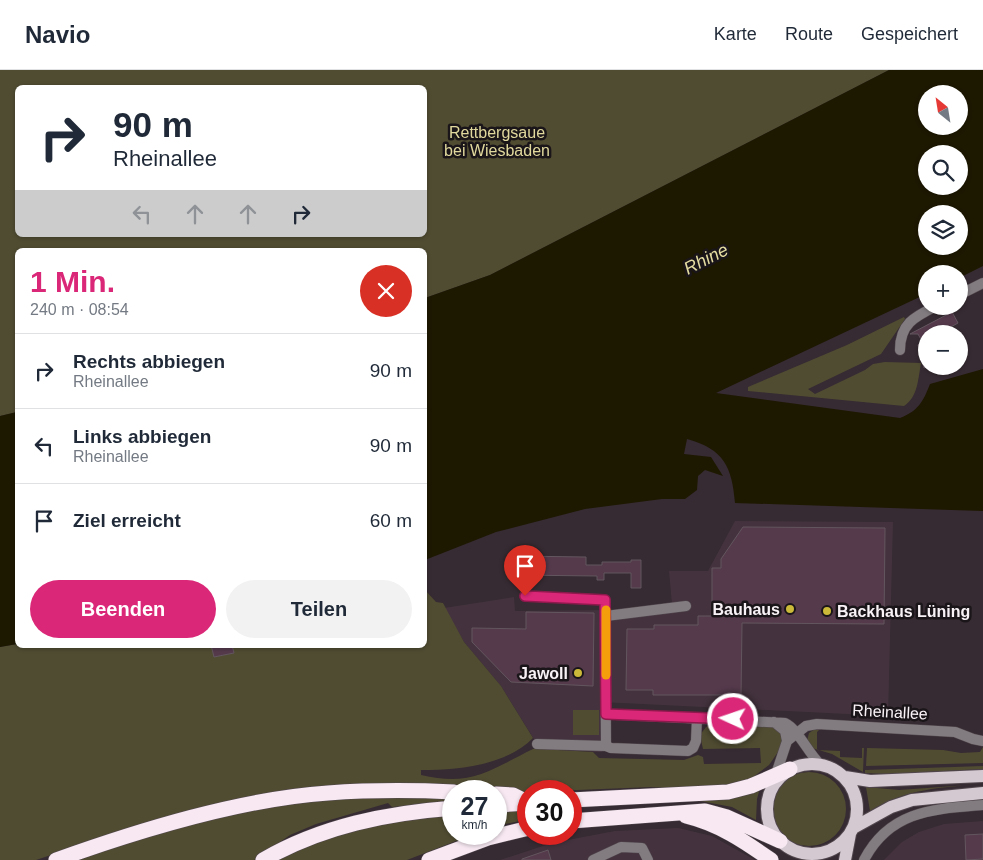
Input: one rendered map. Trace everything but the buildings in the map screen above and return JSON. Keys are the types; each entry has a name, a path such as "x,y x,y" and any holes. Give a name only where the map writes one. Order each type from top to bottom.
{"highway":[{"path":"582,799 728,792 774,783 790,769"},
{"path":"56,860 170,824 262,803 327,793 442,792"},
{"path":"263,860 294,844 336,828 395,814 442,809"},
{"path":"582,820 705,811 727,817 782,842"},
{"path":"650,814 674,814 710,823 732,833 772,860"},
{"path":"429,860 463,847 517,831"},
{"path":"442,860 508,833"}],"main road":[{"path":"790,769 804,764 820,764 834,769 845,777 852,787 858,805 845,860"},
{"path":"845,777 870,781 983,776"},
{"path":"774,783 767,803 771,827 797,860"},
{"path":"782,842 800,852 819,854 837,847 852,831 901,803 924,798 965,794 983,795"}],"street":[{"path":"968,290 983,283"},
{"path":"900,350 902,332 906,325 918,315"},
{"path":"525,596 602,599 606,602 606,746"},
{"path":"606,616 686,606"},
{"path":"606,714 788,724 820,764"},
{"path":"537,744 688,751 693,748 696,741 696,718"},
{"path":"773,722 785,731 787,741 774,783"},
{"name":"Rheinallee","path":"787,741 808,725 817,724 955,732 973,740 983,741"},
{"path":"864,860 873,846 887,831 912,816 935,809 983,805"},
{"path":"593,860 621,847 642,848 648,860"}],"shaded area":[{"path":"735,521 893,522 888,716 602,702 602,752 540,749 501,686 464,642 444,608 514,597 515,611 614,610 672,604 669,571 708,571"},
{"path":"983,821 983,860 884,860 902,842 919,832 944,824"},
{"path":"678,828 712,836 755,860 500,860 546,845 582,845 582,837 615,831"}],"green space":[{"name":"Rettbergsaue bei Wiesbaden","path":"0,70 889,70 490,275 427,297 427,248 15,248 15,412 0,416"},
{"path":"904,317 905,319 881,354 808,389 815,394 865,370 873,364 885,362 918,363 918,381 915,393 909,402 904,406 748,391 748,387 847,345"},
{"path":"427,592 436,602 443,603 464,642 501,686 533,738 509,755 495,760 465,767 421,770 421,775 454,779 468,778 492,770 533,749 593,752 599,758 684,760 698,755 703,757 704,764 761,763 760,748 703,749 700,735 706,727 715,724 771,726 779,730 783,738 778,752 769,765 748,781 736,785 684,789 651,787 582,790 582,780 517,780 517,792 507,791 507,780 442,780 442,789 394,788 220,804 159,819 36,860 0,860 0,647 15,644 15,648 427,648"},
{"path":"573,710 599,710 599,735 573,735"},
{"path":"815,729 819,730 817,732 817,750 812,748 807,741 809,733"},
{"path":"983,747 983,763 866,766 867,748 943,750 961,753 980,752"},
{"path":"862,748 864,748 863,772 832,754 819,750 840,751 840,757 862,758"},
{"path":"983,766 983,769 887,774 865,773 865,770"},
{"path":"809,772 823,775 835,783 843,795 846,809 843,823 835,835 823,843 809,846 795,843 783,835 775,823 772,809 775,795 783,783 795,775"},
{"path":"983,784 924,790 897,798 870,811 866,787 899,790"},
{"path":"760,788 757,799 756,820 732,807 695,800"},
{"path":"442,795 442,802 392,807 388,803 316,824 290,835 254,860 73,860 200,820 324,798"},
{"path":"517,810 517,822 507,824 507,811"},
{"path":"442,816 442,845 446,845 407,860 278,860 327,836 368,825"}],"water":[{"name":"Rhine","path":"889,70 983,70 983,266 968,274 968,265 918,265 918,298 716,393 900,418 916,409 925,396 930,384 968,375 968,373 983,369 983,511 735,503 734,490 724,461 710,448 687,439 684,454 711,457 723,476 705,470 698,476 697,490 685,499 662,499 585,509 496,532 427,559 427,297 490,275"},
{"path":"15,412 15,644 0,647 0,416"}],"slow traffic":[{"path":"606,610 606,675"}],"place":[{"name":"Bauhaus","path":"790,609"},
{"name":"Backhaus Lüning","path":"827,611"},
{"name":"Jawoll","path":"578,673"}],"route":[{"path":"525,596 605,600 606,714 733,719"}]}
